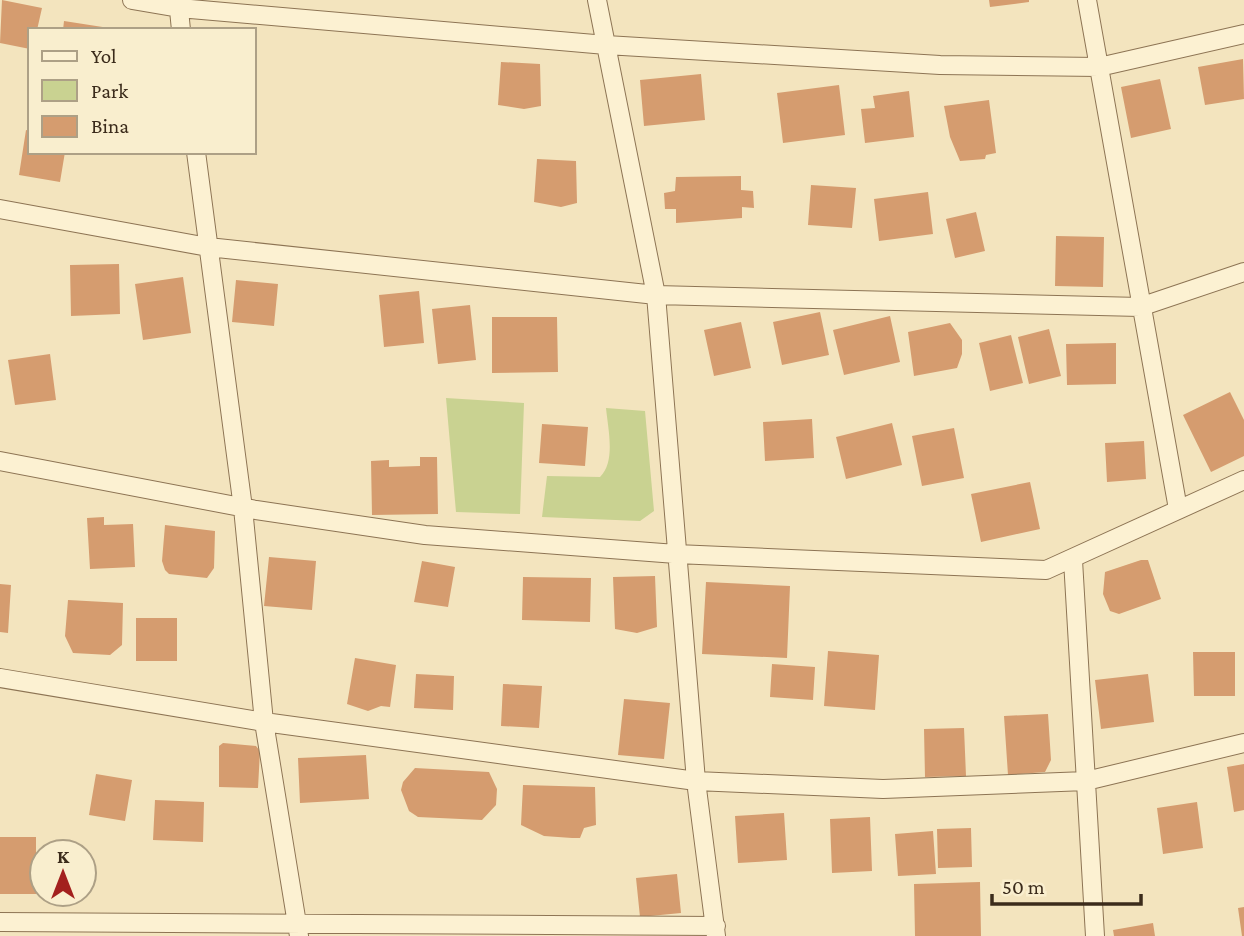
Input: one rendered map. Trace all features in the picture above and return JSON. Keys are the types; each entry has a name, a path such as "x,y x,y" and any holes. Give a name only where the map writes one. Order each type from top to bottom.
{"street":[{"path":"132,0 606,44 940,65 1099,67 1244,34"},
{"path":"0,922 298,931 716,931 696,781 656,295 597,0"},
{"path":"1087,0 1178,509"},
{"path":"178,4 181,28"},
{"path":"197,154 243,508 264,722 298,931"},
{"path":"0,209 208,247 656,295 1140,307 1244,272"},
{"path":"0,461 243,508 425,535 676,554 1046,570 1244,480"},
{"path":"1073,560 1095,936"},
{"path":"0,678 264,722 696,781 883,789 1086,780 1244,743"}],"green space":[{"path":"446,398 524,403 520,514 456,512"},
{"path":"606,408 645,411 654,511 640,521 542,517 547,476 600,477 605,470 610,444"}],"building":[{"path":"2,0 42,8 37,28 28,28 28,49 0,43"},
{"path":"989,0 1029,0 1029,2 990,7"},
{"path":"64,21 109,28 63,28"},
{"path":"1243,59 1244,99 1205,105 1198,67"},
{"path":"501,62 540,64 541,106 524,109 498,105"},
{"path":"701,74 705,120 644,126 640,80"},
{"path":"1160,79 1171,129 1131,138 1121,87"},
{"path":"839,85 845,135 783,143 777,93"},
{"path":"909,91 914,137 865,143 861,109 875,108 873,96"},
{"path":"989,100 996,153 986,155 985,159 960,161 950,137 944,106"},
{"path":"26,130 28,154 65,154 60,182 19,175"},
{"path":"537,159 576,161 577,203 561,207 534,202"},
{"path":"741,176 741,190 753,191 754,208 742,207 742,218 676,223 676,209 665,209 664,193 675,191 676,177"},
{"path":"811,185 856,188 852,228 808,225"},
{"path":"928,192 933,234 879,241 874,199"},
{"path":"976,212 985,251 955,258 946,219"},
{"path":"1056,236 1104,237 1103,287 1055,286"},
{"path":"119,264 120,314 71,316 70,265"},
{"path":"183,277 191,333 143,340 135,284"},
{"path":"236,280 278,284 274,326 232,322"},
{"path":"419,291 424,343 384,347 379,295"},
{"path":"470,305 476,360 438,364 432,309"},
{"path":"820,312 829,355 782,365 773,322"},
{"path":"890,316 900,362 844,375 833,330"},
{"path":"492,317 557,317 558,372 492,373"},
{"path":"741,322 751,368 714,376 704,330"},
{"path":"950,323 962,340 962,354 957,368 914,376 908,332"},
{"path":"1049,329 1061,376 1029,384 1018,337"},
{"path":"1011,335 1023,383 990,391 979,343"},
{"path":"1116,343 1116,384 1067,385 1066,344"},
{"path":"50,354 56,400 15,405 8,360"},
{"path":"1230,392 1244,420 1244,456 1211,472 1183,415"},
{"path":"812,419 814,458 765,461 763,422"},
{"path":"892,423 902,465 846,479 836,437"},
{"path":"542,424 588,427 585,466 539,463"},
{"path":"954,428 964,478 922,486 912,436"},
{"path":"1144,441 1146,479 1107,482 1105,443"},
{"path":"420,457 437,457 438,514 372,515 371,461 389,460 389,467 420,466"},
{"path":"1030,482 1040,529 981,542 971,494"},
{"path":"104,517 104,525 133,524 135,567 90,569 87,518"},
{"path":"165,525 215,531 214,568 207,578 169,574 165,570 162,561"},
{"path":"269,557 316,561 312,610 264,606"},
{"path":"1148,560 1161,599 1119,614 1110,611 1103,594 1105,572"},
{"path":"422,561 455,567 448,607 414,602"},
{"path":"655,576 657,627 637,633 615,629 613,577"},
{"path":"523,577 591,578 590,622 522,620"},
{"path":"706,582 790,586 787,658 702,654"},
{"path":"0,584 11,585 8,633 0,632"},
{"path":"68,600 123,603 122,645 110,655 73,653 65,636"},
{"path":"136,618 177,618 177,661 136,661"},
{"path":"828,651 879,655 875,710 824,706"},
{"path":"1193,652 1235,652 1235,696 1194,696"},
{"path":"355,658 396,665 390,707 381,706 368,711 347,704"},
{"path":"772,664 815,667 813,700 770,697"},
{"path":"416,674 454,676 453,710 414,708"},
{"path":"1148,674 1154,722 1101,729 1095,680"},
{"path":"503,684 542,686 539,728 501,726"},
{"path":"624,699 670,703 664,759 618,755"},
{"path":"1048,714 1051,760 1045,772 1008,775 1004,716"},
{"path":"964,728 966,776 925,777 924,729"},
{"path":"223,743 256,746 260,751 258,788 219,787 219,746"},
{"path":"366,755 369,799 300,803 298,758"},
{"path":"1244,764 1244,810 1234,812 1227,767"},
{"path":"415,768 489,772 497,789 496,805 482,820 418,817 409,811 401,790 403,782"},
{"path":"96,774 132,780 125,821 89,815"},
{"path":"523,785 595,787 596,825 584,828 580,838 572,838 544,836 521,825"},
{"path":"155,800 204,802 203,842 153,840"},
{"path":"1197,802 1203,848 1163,854 1157,808"},
{"path":"784,813 787,860 738,863 735,816"},
{"path":"870,817 872,871 832,873 830,819"},
{"path":"971,828 972,867 938,868 937,829"},
{"path":"933,831 936,874 898,876 895,834"},
{"path":"0,837 36,837 28,838 28,894 0,894"},
{"path":"677,874 681,913 640,917 636,878"},
{"path":"980,882 981,936 915,936 914,884"},
{"path":"1244,907 1244,936 1242,936 1238,908"},
{"path":"1153,923 1155,936 1114,936 1113,930"}]}
